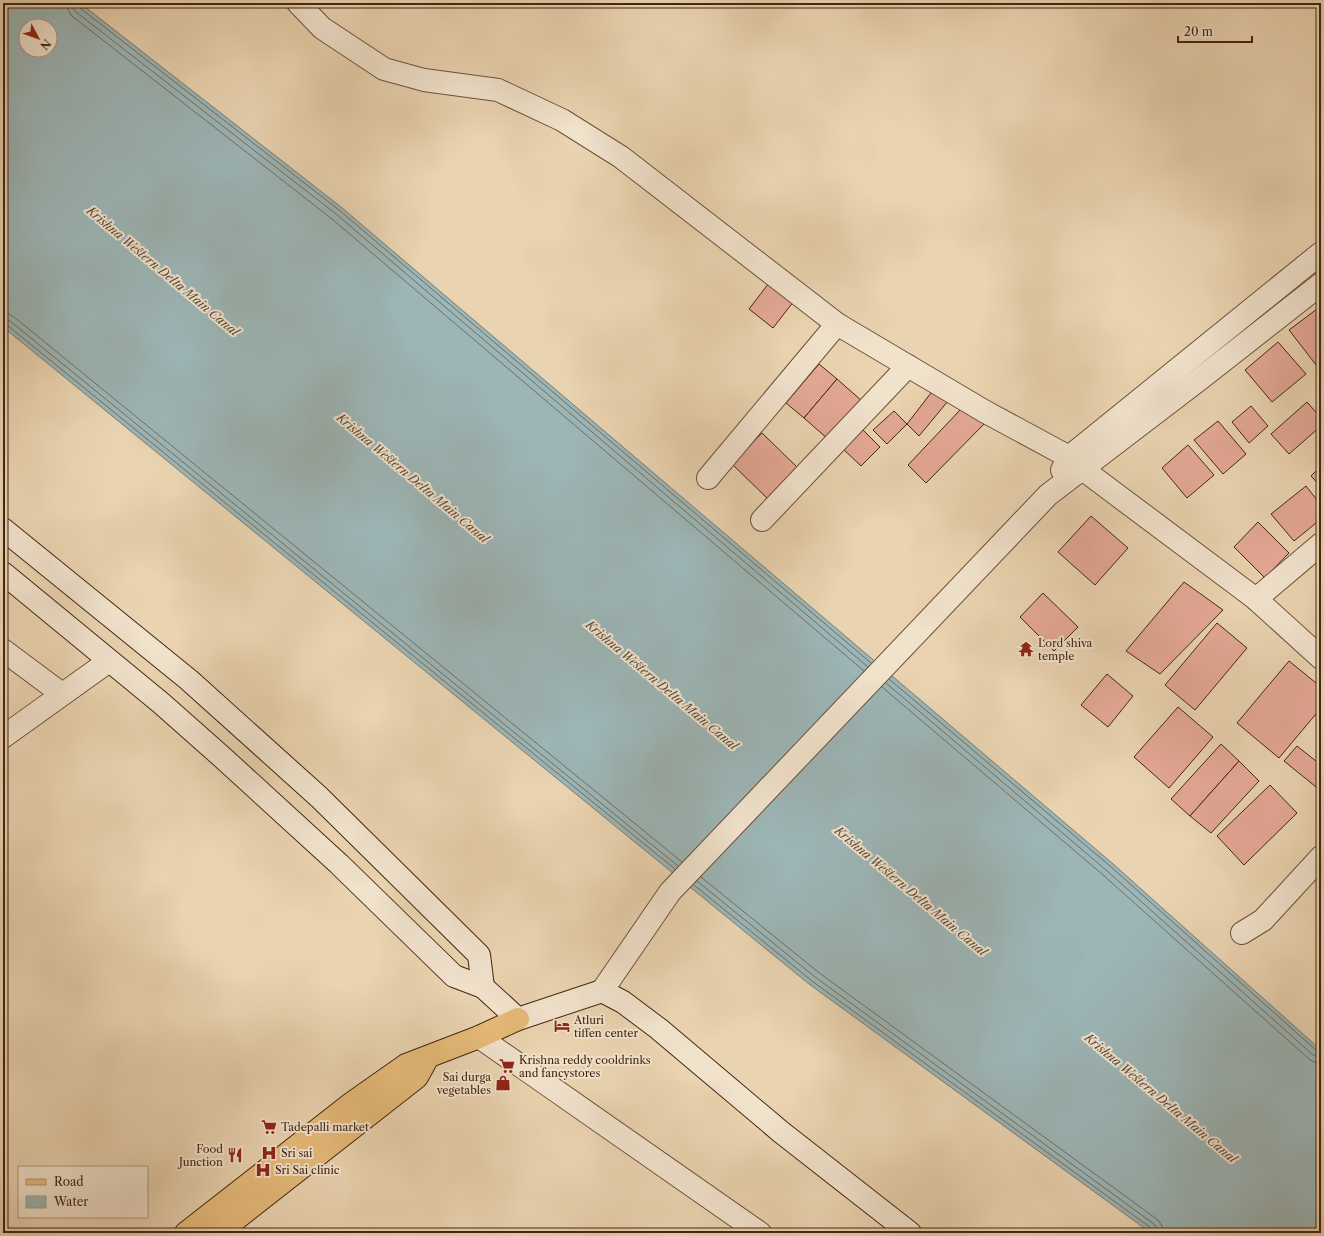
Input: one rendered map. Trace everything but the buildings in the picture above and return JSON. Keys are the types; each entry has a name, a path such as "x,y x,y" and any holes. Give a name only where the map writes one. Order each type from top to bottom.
{"main road":[{"path":"186,1233 352,1103 406,1065 478,1037 518,1019"},
{"path":"218,1233 417,1077 428,1057"}],"street":[{"path":"298,3 322,28 384,69 424,80 498,90 562,120 621,157 837,324 984,411 1076,463 1256,599 1321,658"},
{"path":"30,550 5,575 172,713 333,859 454,976 484,986 518,1019 602,991 670,892 917,634 1048,495 1076,463 1321,253"},
{"path":"1076,463 1206,375 1321,284"},
{"path":"708,478 837,324"},
{"path":"762,520 908,366"},
{"path":"3,529 189,680 319,797 479,955 484,986"},
{"path":"1256,599 1321,544"},
{"path":"3,650 62,694"},
{"path":"3,737 109,661"},
{"path":"1242,933 1263,920 1321,857"},
{"path":"602,991 623,1002 647,1020 781,1132 910,1233"},
{"path":"478,1037 760,1233"}],"water":[{"name":"Krishna Western Delta Main Canal","path":"3,3 80,3 341,207 1112,863 1321,1050 1321,1233 1151,1233 809,984 3,327"}],"place":[{"name":"Lord shiva temple","path":"1026,649"},
{"name":"Atluri tiffen center","path":"562,1026"},
{"name":"Krishna reddy cooldrinks and fancystores","path":"507,1066"},
{"name":"Sai durga vegetables","path":"503,1083"},
{"name":"Tadepalli market","path":"269,1127"},
{"name":"Sri sai","path":"269,1153"},
{"name":"Food Junction","path":"235,1155"},
{"name":"Sri Sai clinic","path":"263,1170"}]}
